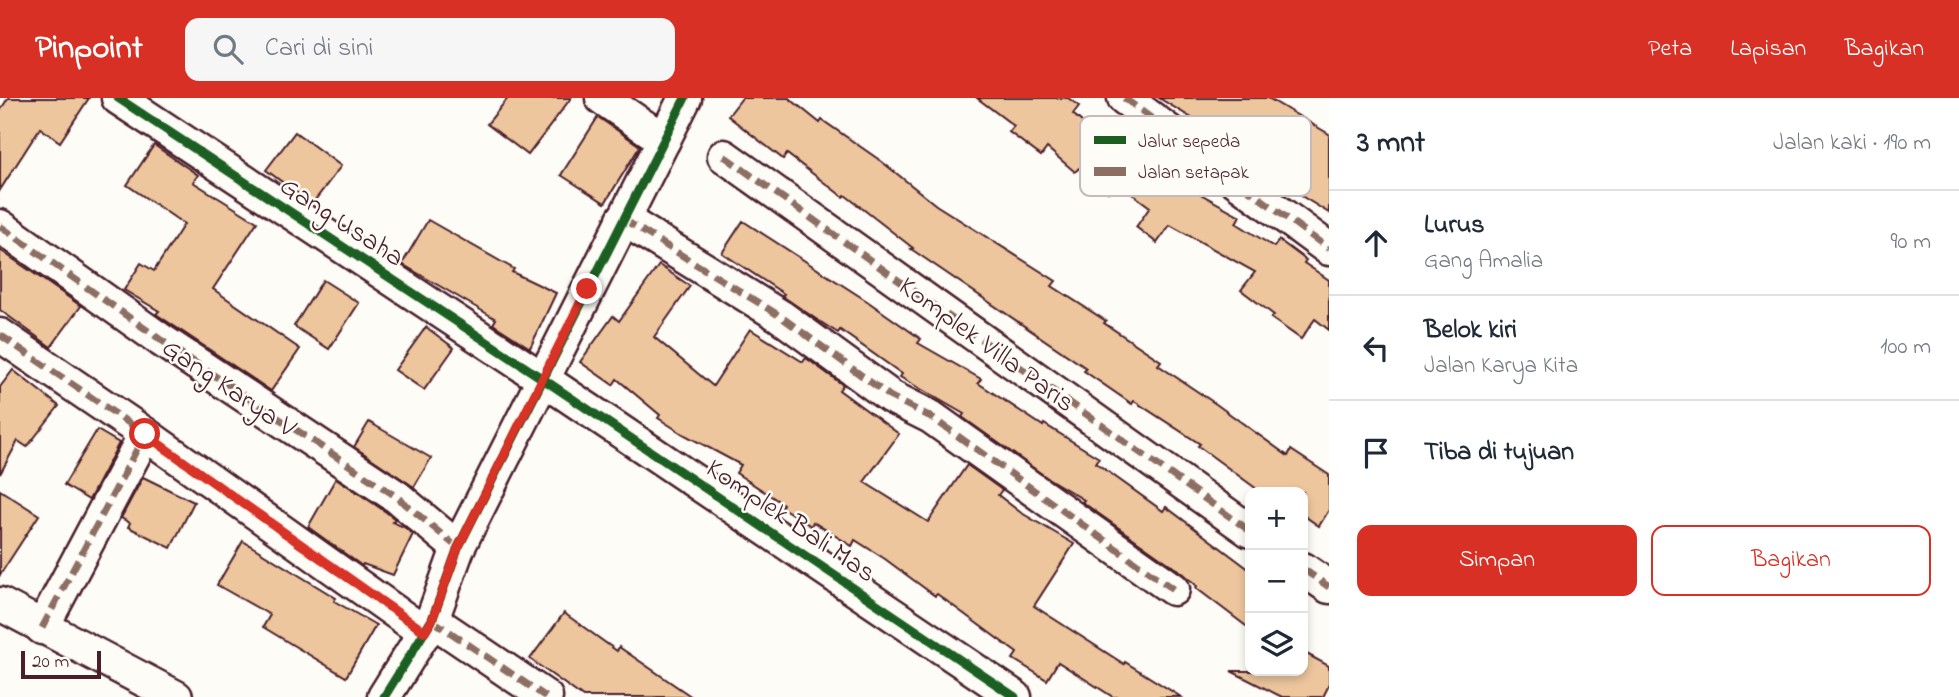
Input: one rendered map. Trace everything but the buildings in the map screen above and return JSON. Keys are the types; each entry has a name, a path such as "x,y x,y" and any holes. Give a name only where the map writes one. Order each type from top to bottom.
{"street":[{"name":"Gang Usaha","path":"118,98 543,379"},
{"path":"602,98 664,140"},
{"path":"384,697 428,626 458,548 685,98"},
{"path":"1124,98 1148,116"},
{"name":"Komplek Villa Paris","path":"724,156 1245,527"},
{"path":"1257,196 1329,249"},
{"path":"623,219 780,316 891,397 931,417 1174,589"},
{"name":"Gang Karya V","path":"0,226 161,340 397,497 458,548"},
{"path":"0,335 428,626 545,697"},
{"name":"Komplek Bali Mas","path":"543,379 1016,697"},
{"path":"42,628 145,434"},
{"path":"1308,572 1329,587"},
{"path":"0,604 176,697"}],"marked path":[{"path":"1124,98 1148,116"},
{"path":"724,156 1245,527"},
{"path":"1257,196 1329,249"},
{"path":"623,219 780,316 891,397 931,417 1173,589"},
{"path":"0,226 161,340 397,497 458,548"},
{"path":"0,335 145,434 425,633"},
{"path":"42,628 145,434"},
{"path":"1308,572 1329,587"},
{"path":"432,620 546,697"}],"cycle path":[{"path":"118,98 543,379 1015,697"},
{"path":"384,697 432,620 458,548 685,98"}],"route":[{"path":"145,434 425,632 432,620 458,548 587,289"}]}
